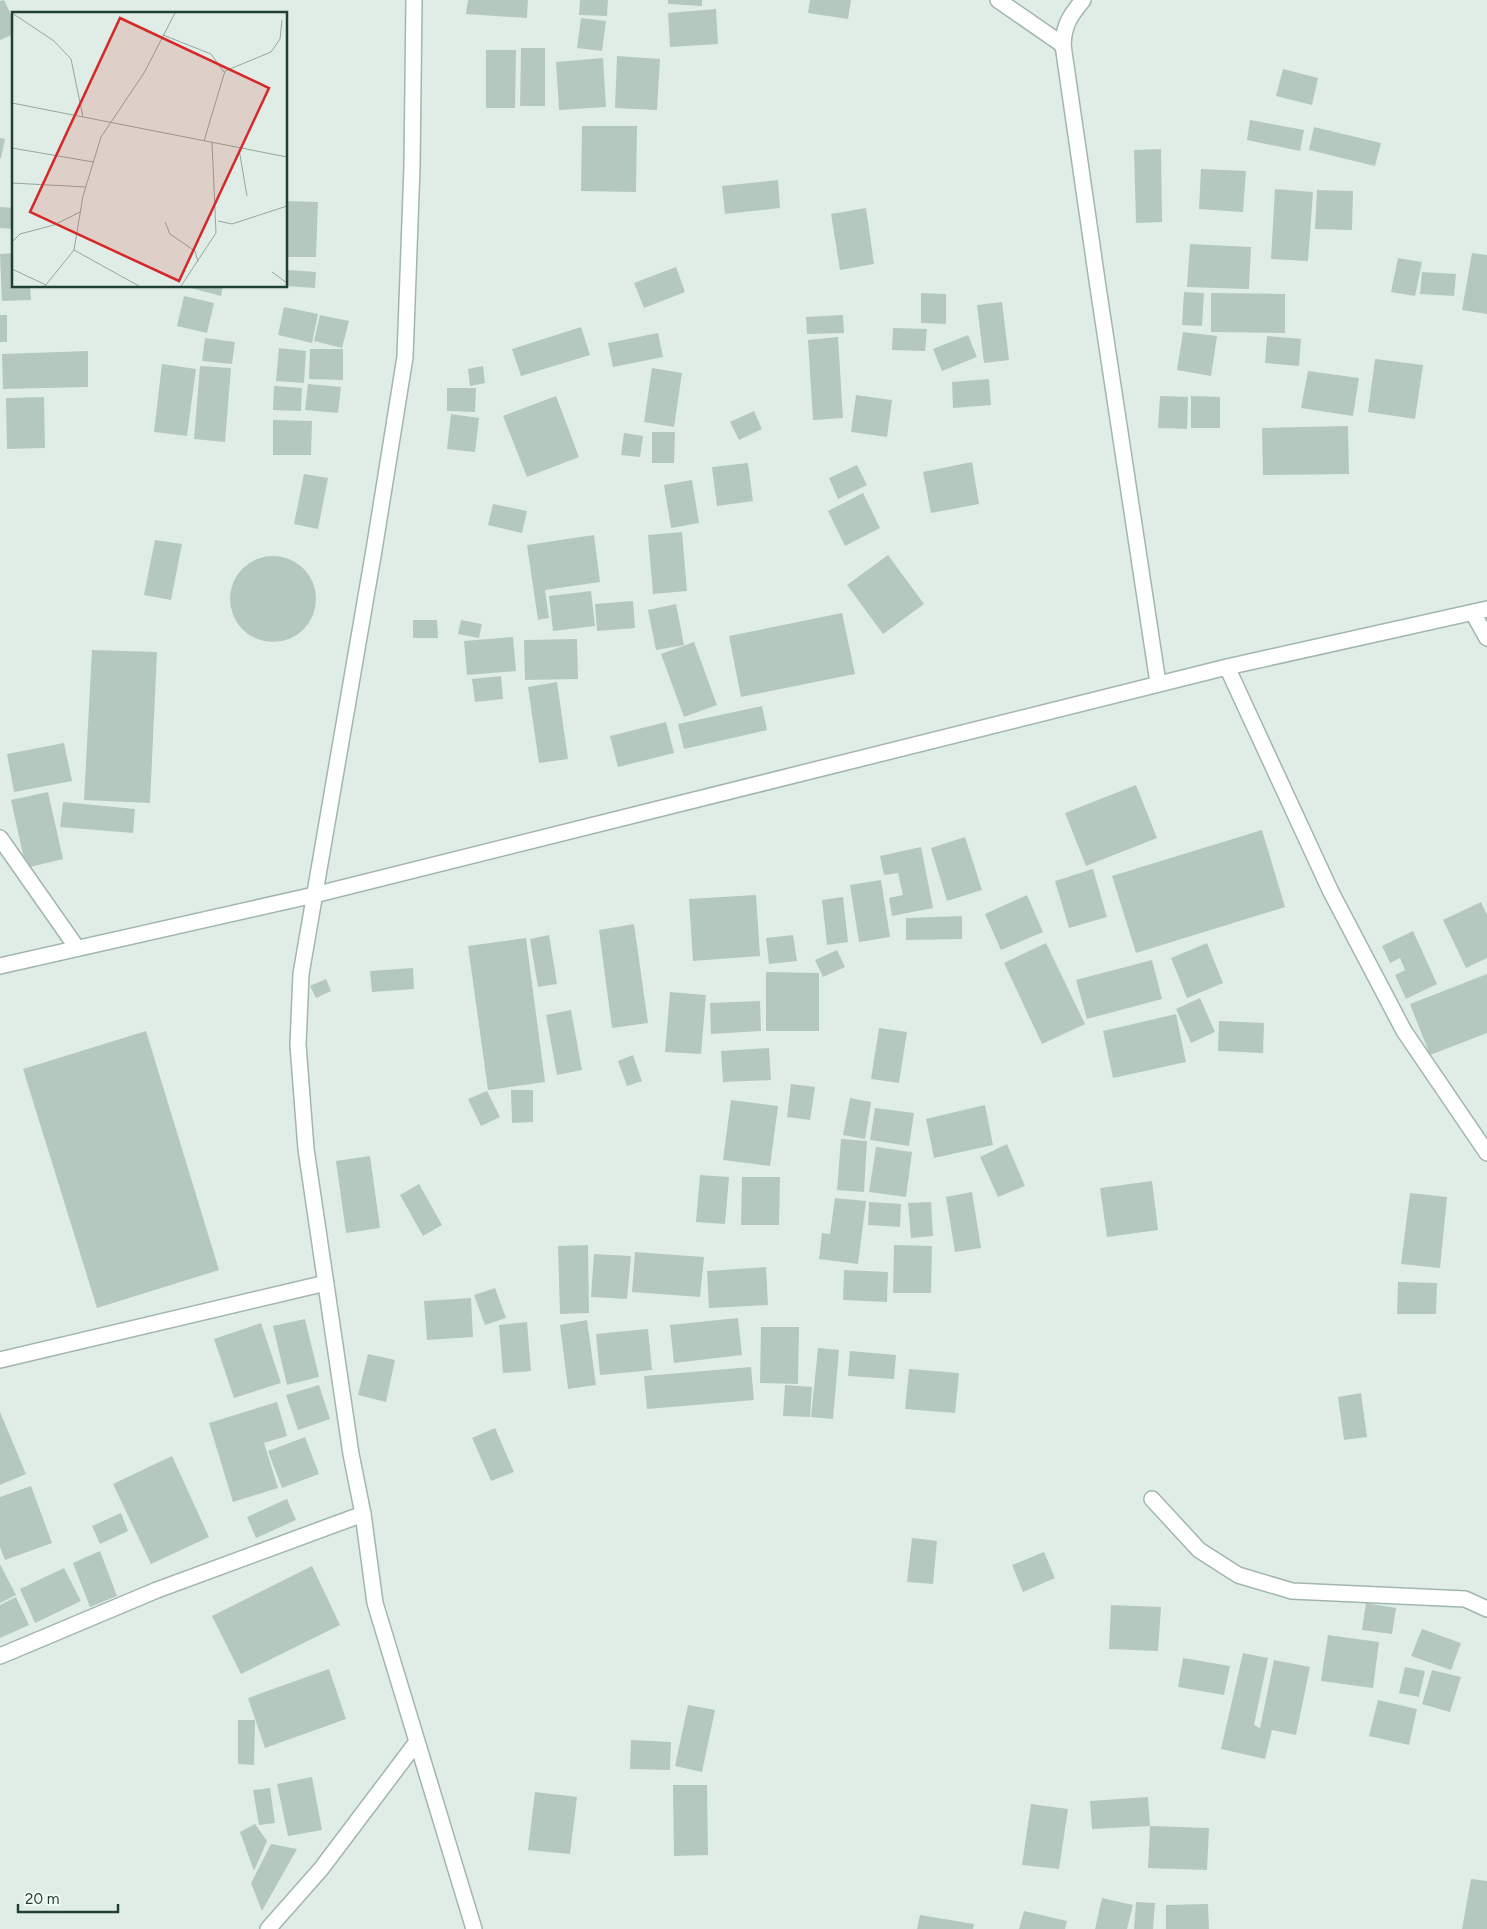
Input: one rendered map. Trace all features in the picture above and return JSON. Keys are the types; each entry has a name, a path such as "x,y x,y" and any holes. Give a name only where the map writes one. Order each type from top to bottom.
{"street":[{"path":"414,0 412,167 405,357 374,550 301,974 298,1046 306,1149 375,1603 474,1929"},
{"path":"998,0 1063,45"},
{"path":"1083,0 1069,17 1064,31 1063,45 1158,683"},
{"path":"0,966 314,895 1158,683 1480,611 1487,638"},
{"path":"1227,667 1331,892 1404,1031 1487,1153"},
{"path":"0,838 77,948"},
{"path":"0,1360 326,1283"},
{"path":"1152,1499 1199,1550 1238,1574 1292,1591 1465,1599 1487,1609"},
{"path":"0,1656 157,1590 362,1514"},
{"path":"268,1929 320,1869 416,1742"}],"building":[{"path":"4,0 12,17 12,35 0,40 0,1"},
{"path":"468,0 528,0 527,18 466,14"},
{"path":"580,0 608,0 607,16 579,15"},
{"path":"668,0 702,0 702,6 668,4"},
{"path":"810,0 851,0 848,19 808,13"},
{"path":"716,9 718,44 670,47 668,13"},
{"path":"581,18 606,21 602,51 577,48"},
{"path":"521,48 545,48 545,106 520,106"},
{"path":"486,50 516,50 515,108 486,108"},
{"path":"617,56 660,59 657,110 615,108"},
{"path":"603,58 606,107 559,110 556,62"},
{"path":"1283,69 1318,78 1312,105 1276,96"},
{"path":"1250,120 1304,130 1300,151 1247,140"},
{"path":"582,126 637,126 636,192 581,191"},
{"path":"1314,127 1381,143 1375,166 1309,150"},
{"path":"0,138 5,139 1,158 0,158"},
{"path":"1161,149 1162,222 1136,223 1134,150"},
{"path":"1201,169 1246,171 1243,212 1199,209"},
{"path":"778,180 780,208 725,214 722,186"},
{"path":"1275,189 1313,192 1308,261 1271,259"},
{"path":"1317,190 1353,191 1352,230 1315,229"},
{"path":"288,201 318,202 316,257 288,257"},
{"path":"0,207 12,208 12,229 0,228"},
{"path":"866,208 874,264 840,270 831,214"},
{"path":"1190,244 1251,247 1249,289 1187,287"},
{"path":"12,253 12,288 30,288 31,300 2,301 0,254"},
{"path":"1472,253 1487,255 1487,314 1462,310"},
{"path":"1398,258 1422,262 1415,296 1391,292"},
{"path":"676,267 685,292 644,308 634,283"},
{"path":"288,270 316,272 315,288 288,286"},
{"path":"1422,272 1456,274 1454,296 1420,294"},
{"path":"191,288 223,288 221,296"},
{"path":"1184,292 1204,293 1202,326 1182,325"},
{"path":"921,293 946,294 946,324 921,323"},
{"path":"1211,293 1285,294 1285,333 1211,332"},
{"path":"184,296 214,303 207,333 177,326"},
{"path":"1002,302 1009,360 984,363 977,305"},
{"path":"284,307 318,314 312,343 278,335"},
{"path":"0,315 7,315 7,342 0,342"},
{"path":"320,315 349,321 342,348 314,341"},
{"path":"843,315 844,333 807,334 806,317"},
{"path":"581,327 590,355 521,376 512,349"},
{"path":"893,328 927,329 925,351 892,350"},
{"path":"1183,332 1217,336 1211,376 1177,370"},
{"path":"658,333 663,357 613,367 608,343"},
{"path":"968,335 977,357 942,371 933,349"},
{"path":"1267,336 1301,339 1299,366 1265,363"},
{"path":"838,337 843,418 813,420 808,340"},
{"path":"205,338 235,342 232,364 202,361"},
{"path":"279,348 306,351 304,383 276,381"},
{"path":"310,349 343,349 343,380 309,379"},
{"path":"88,351 88,387 3,389 2,354"},
{"path":"1375,359 1423,365 1415,419 1368,412"},
{"path":"162,364 196,369 187,436 154,432"},
{"path":"200,366 231,368 225,442 194,439"},
{"path":"483,366 485,383 470,386 468,369"},
{"path":"652,368 682,373 674,427 644,422"},
{"path":"1308,371 1359,378 1353,416 1301,408"},
{"path":"989,379 991,405 953,408 952,382"},
{"path":"308,384 341,387 338,413 305,410"},
{"path":"274,386 302,388 301,411 273,410"},
{"path":"447,388 476,388 475,412 447,411"},
{"path":"856,395 892,400 887,437 851,432"},
{"path":"556,396 579,457 527,477 503,416"},
{"path":"1160,396 1188,397 1187,429 1158,428"},
{"path":"1191,396 1220,397 1220,428 1191,428"},
{"path":"44,397 45,448 7,449 6,398"},
{"path":"754,411 762,429 739,440 730,422"},
{"path":"451,414 479,418 475,452 447,449"},
{"path":"273,420 312,421 311,455 273,455"},
{"path":"1348,426 1349,474 1263,475 1262,428"},
{"path":"652,432 675,432 674,463 652,463"},
{"path":"624,433 643,436 640,457 621,455"},
{"path":"972,462 979,504 931,513 923,472"},
{"path":"748,463 753,501 717,506 712,467"},
{"path":"857,465 867,485 838,499 829,478"},
{"path":"304,474 328,478 318,529 294,524"},
{"path":"692,480 699,523 671,528 664,485"},
{"path":"863,493 880,528 845,546 828,511"},
{"path":"493,504 527,511 522,533 488,525"},
{"path":"682,532 687,591 653,594 648,535"},
{"path":"594,535 600,582 545,590 549,618 538,620 527,545"},
{"path":"155,540 182,544 171,600 144,595"},
{"path":"888,555 924,604 883,634 847,585"},
{"path":"273,556 289,560 303,569 312,583 316,599 312,615 303,629 289,638 273,642 257,638 243,629 234,615 230,599 234,583 243,569 257,560"},
{"path":"591,591 595,626 553,631 549,596"},
{"path":"633,601 635,628 597,631 595,604"},
{"path":"676,604 684,645 656,650 648,610"},
{"path":"842,613 855,674 741,697 729,636"},
{"path":"413,620 437,620 438,638 413,638"},
{"path":"461,620 482,624 479,638 458,634"},
{"path":"513,637 516,671 467,675 464,641"},
{"path":"577,639 578,679 525,680 524,640"},
{"path":"694,642 717,705 684,717 661,654"},
{"path":"92,650 157,652 150,803 84,800"},
{"path":"501,676 503,699 475,702 472,679"},
{"path":"557,682 568,759 539,763 528,687"},
{"path":"762,706 767,730 684,749 678,724"},
{"path":"666,722 674,753 618,767 610,736"},
{"path":"64,743 72,781 14,792 7,754"},
{"path":"1136,785 1157,838 1086,866 1065,813"},
{"path":"48,792 63,859 26,868 11,800"},
{"path":"63,802 135,809 133,833 60,827"},
{"path":"1262,830 1285,907 1136,953 1112,876"},
{"path":"965,837 982,890 947,901 931,848"},
{"path":"921,847 933,908 892,916 889,898 903,895 898,873 884,875 880,856"},
{"path":"1093,869 1107,917 1069,928 1055,881"},
{"path":"881,880 890,937 859,942 850,885"},
{"path":"756,895 760,956 693,961 689,899"},
{"path":"1027,895 1043,932 1001,950 985,914"},
{"path":"843,897 848,942 827,945 822,900"},
{"path":"1481,902 1487,915 1487,958 1466,968 1443,920"},
{"path":"962,916 962,939 906,940 906,918"},
{"path":"634,924 648,1023 612,1028 599,930"},
{"path":"1413,931 1437,984 1406,999 1395,975 1405,970 1400,958 1390,963 1382,946"},
{"path":"549,935 557,984 538,987 530,939"},
{"path":"793,935 797,961 769,964 766,938"},
{"path":"526,938 545,1082 488,1090 468,946"},
{"path":"1046,943 1085,1024 1042,1044 1004,963"},
{"path":"1207,943 1223,983 1187,998 1171,958"},
{"path":"837,950 845,967 823,977 815,960"},
{"path":"1152,960 1162,999 1087,1019 1076,980"},
{"path":"413,968 414,989 372,992 370,971"},
{"path":"766,972 819,973 819,1031 766,1031"},
{"path":"1487,974 1487,1033 1430,1055 1410,1004"},
{"path":"326,979 331,991 316,998 310,986"},
{"path":"670,992 706,995 701,1054 665,1052"},
{"path":"1200,998 1215,1032 1191,1043 1176,1009"},
{"path":"760,1001 761,1031 711,1034 710,1003"},
{"path":"571,1010 582,1070 557,1075 546,1015"},
{"path":"1176,1014 1186,1062 1113,1078 1103,1031"},
{"path":"1219,1021 1264,1023 1263,1053 1218,1051"},
{"path":"879,1028 907,1032 899,1083 871,1079"},
{"path":"146,1031 219,1270 97,1308 23,1069"},
{"path":"769,1048 771,1080 723,1082 721,1051"},
{"path":"633,1055 642,1081 627,1086 618,1061"},
{"path":"791,1084 815,1087 810,1120 787,1117"},
{"path":"511,1090 533,1090 533,1122 512,1123"},
{"path":"487,1091 500,1117 481,1126 468,1099"},
{"path":"850,1098 871,1102 865,1139 843,1135"},
{"path":"731,1100 778,1106 770,1166 723,1160"},
{"path":"985,1105 993,1145 934,1158 926,1119"},
{"path":"875,1108 914,1113 909,1146 870,1140"},
{"path":"841,1139 867,1141 864,1192 837,1190"},
{"path":"1007,1144 1025,1186 998,1197 980,1157"},
{"path":"876,1147 912,1152 906,1197 869,1192"},
{"path":"370,1156 380,1228 346,1233 336,1161"},
{"path":"700,1175 729,1177 725,1224 696,1222"},
{"path":"742,1177 780,1177 779,1225 741,1225"},
{"path":"1152,1181 1158,1230 1107,1237 1100,1188"},
{"path":"419,1184 442,1225 423,1236 400,1195"},
{"path":"972,1192 981,1248 955,1252 946,1197"},
{"path":"1410,1193 1447,1197 1440,1268 1401,1264"},
{"path":"835,1198 866,1201 858,1264 819,1259 822,1233 830,1234"},
{"path":"869,1202 901,1204 900,1227 868,1225"},
{"path":"931,1202 933,1236 911,1238 908,1203"},
{"path":"588,1245 589,1313 560,1314 558,1246"},
{"path":"894,1245 932,1246 931,1293 893,1293"},
{"path":"635,1252 704,1257 700,1297 632,1292"},
{"path":"594,1254 631,1256 627,1299 591,1297"},
{"path":"766,1267 768,1305 709,1308 707,1271"},
{"path":"844,1270 888,1272 887,1302 843,1300"},
{"path":"1398,1282 1437,1283 1436,1314 1397,1314"},
{"path":"495,1288 506,1318 485,1325 474,1295"},
{"path":"471,1298 473,1337 427,1340 424,1301"},
{"path":"738,1318 742,1355 674,1363 670,1325"},
{"path":"305,1319 319,1377 287,1385 273,1326"},
{"path":"587,1320 596,1385 568,1389 560,1325"},
{"path":"527,1322 531,1371 503,1373 499,1325"},
{"path":"261,1323 281,1383 234,1398 214,1339"},
{"path":"761,1327 799,1327 798,1384 760,1383"},
{"path":"648,1329 652,1370 600,1375 596,1334"},
{"path":"818,1348 839,1350 833,1419 811,1417"},
{"path":"850,1351 896,1355 894,1379 848,1376"},
{"path":"368,1354 395,1360 386,1402 358,1395"},
{"path":"751,1367 754,1400 647,1409 644,1376"},
{"path":"909,1369 959,1373 955,1413 905,1409"},
{"path":"319,1385 330,1419 298,1430 286,1395"},
{"path":"785,1385 812,1387 810,1417 783,1416"},
{"path":"1361,1393 1367,1437 1344,1440 1338,1397"},
{"path":"277,1402 287,1436 264,1443 278,1488 233,1502 209,1423"},
{"path":"0,1412 26,1474 0,1485"},
{"path":"495,1428 514,1472 491,1481 472,1438"},
{"path":"305,1437 319,1474 282,1488 268,1451"},
{"path":"172,1456 209,1537 151,1564 113,1484"},
{"path":"31,1486 52,1543 5,1560 0,1547 0,1497"},
{"path":"287,1499 296,1520 256,1538 247,1517"},
{"path":"121,1513 128,1531 100,1544 92,1526"},
{"path":"912,1538 937,1541 933,1584 907,1582"},
{"path":"100,1551 117,1596 90,1607 73,1563"},
{"path":"1044,1552 1055,1578 1023,1592 1012,1565"},
{"path":"0,1564 16,1595 0,1603"},
{"path":"312,1566 340,1625 241,1674 212,1616"},
{"path":"64,1568 81,1601 35,1623 20,1589"},
{"path":"16,1597 29,1625 0,1638 0,1605"},
{"path":"1366,1603 1396,1608 1392,1634 1362,1630"},
{"path":"1111,1605 1161,1607 1158,1651 1109,1649"},
{"path":"1422,1629 1461,1643 1451,1670 1411,1656"},
{"path":"1328,1635 1379,1642 1373,1688 1321,1681"},
{"path":"1243,1653 1268,1658 1254,1725 1260,1728 1274,1660 1310,1667 1296,1735 1272,1730 1265,1759 1221,1749"},
{"path":"1183,1658 1230,1666 1224,1695 1178,1687"},
{"path":"1405,1667 1425,1671 1419,1697 1399,1693"},
{"path":"329,1669 346,1719 265,1748 248,1698"},
{"path":"1432,1670 1461,1677 1450,1712 1422,1704"},
{"path":"1378,1700 1417,1709 1409,1745 1369,1736"},
{"path":"688,1705 715,1710 702,1772 675,1766"},
{"path":"238,1720 255,1720 254,1765 238,1764"},
{"path":"631,1740 671,1742 670,1770 630,1769"},
{"path":"312,1777 322,1830 288,1836 277,1784"},
{"path":"673,1785 707,1785 708,1855 674,1856"},
{"path":"270,1788 275,1823 259,1825 253,1790"},
{"path":"535,1792 577,1797 570,1854 528,1850"},
{"path":"1148,1797 1150,1826 1092,1829 1090,1801"},
{"path":"1031,1804 1068,1809 1059,1869 1022,1865"},
{"path":"255,1824 267,1841 254,1871 240,1832"},
{"path":"1150,1826 1209,1828 1207,1870 1148,1868"},
{"path":"271,1844 297,1849 262,1911 251,1883"},
{"path":"1471,1879 1487,1881 1487,1929 1462,1929"},
{"path":"1102,1898 1133,1905 1127,1929 1095,1929"},
{"path":"1136,1902 1155,1903 1153,1929 1134,1929"},
{"path":"1208,1904 1209,1929 1166,1929 1166,1905"},
{"path":"1024,1911 1067,1921 1065,1929 1019,1929"},
{"path":"920,1915 974,1924 973,1929 917,1929"}]}
